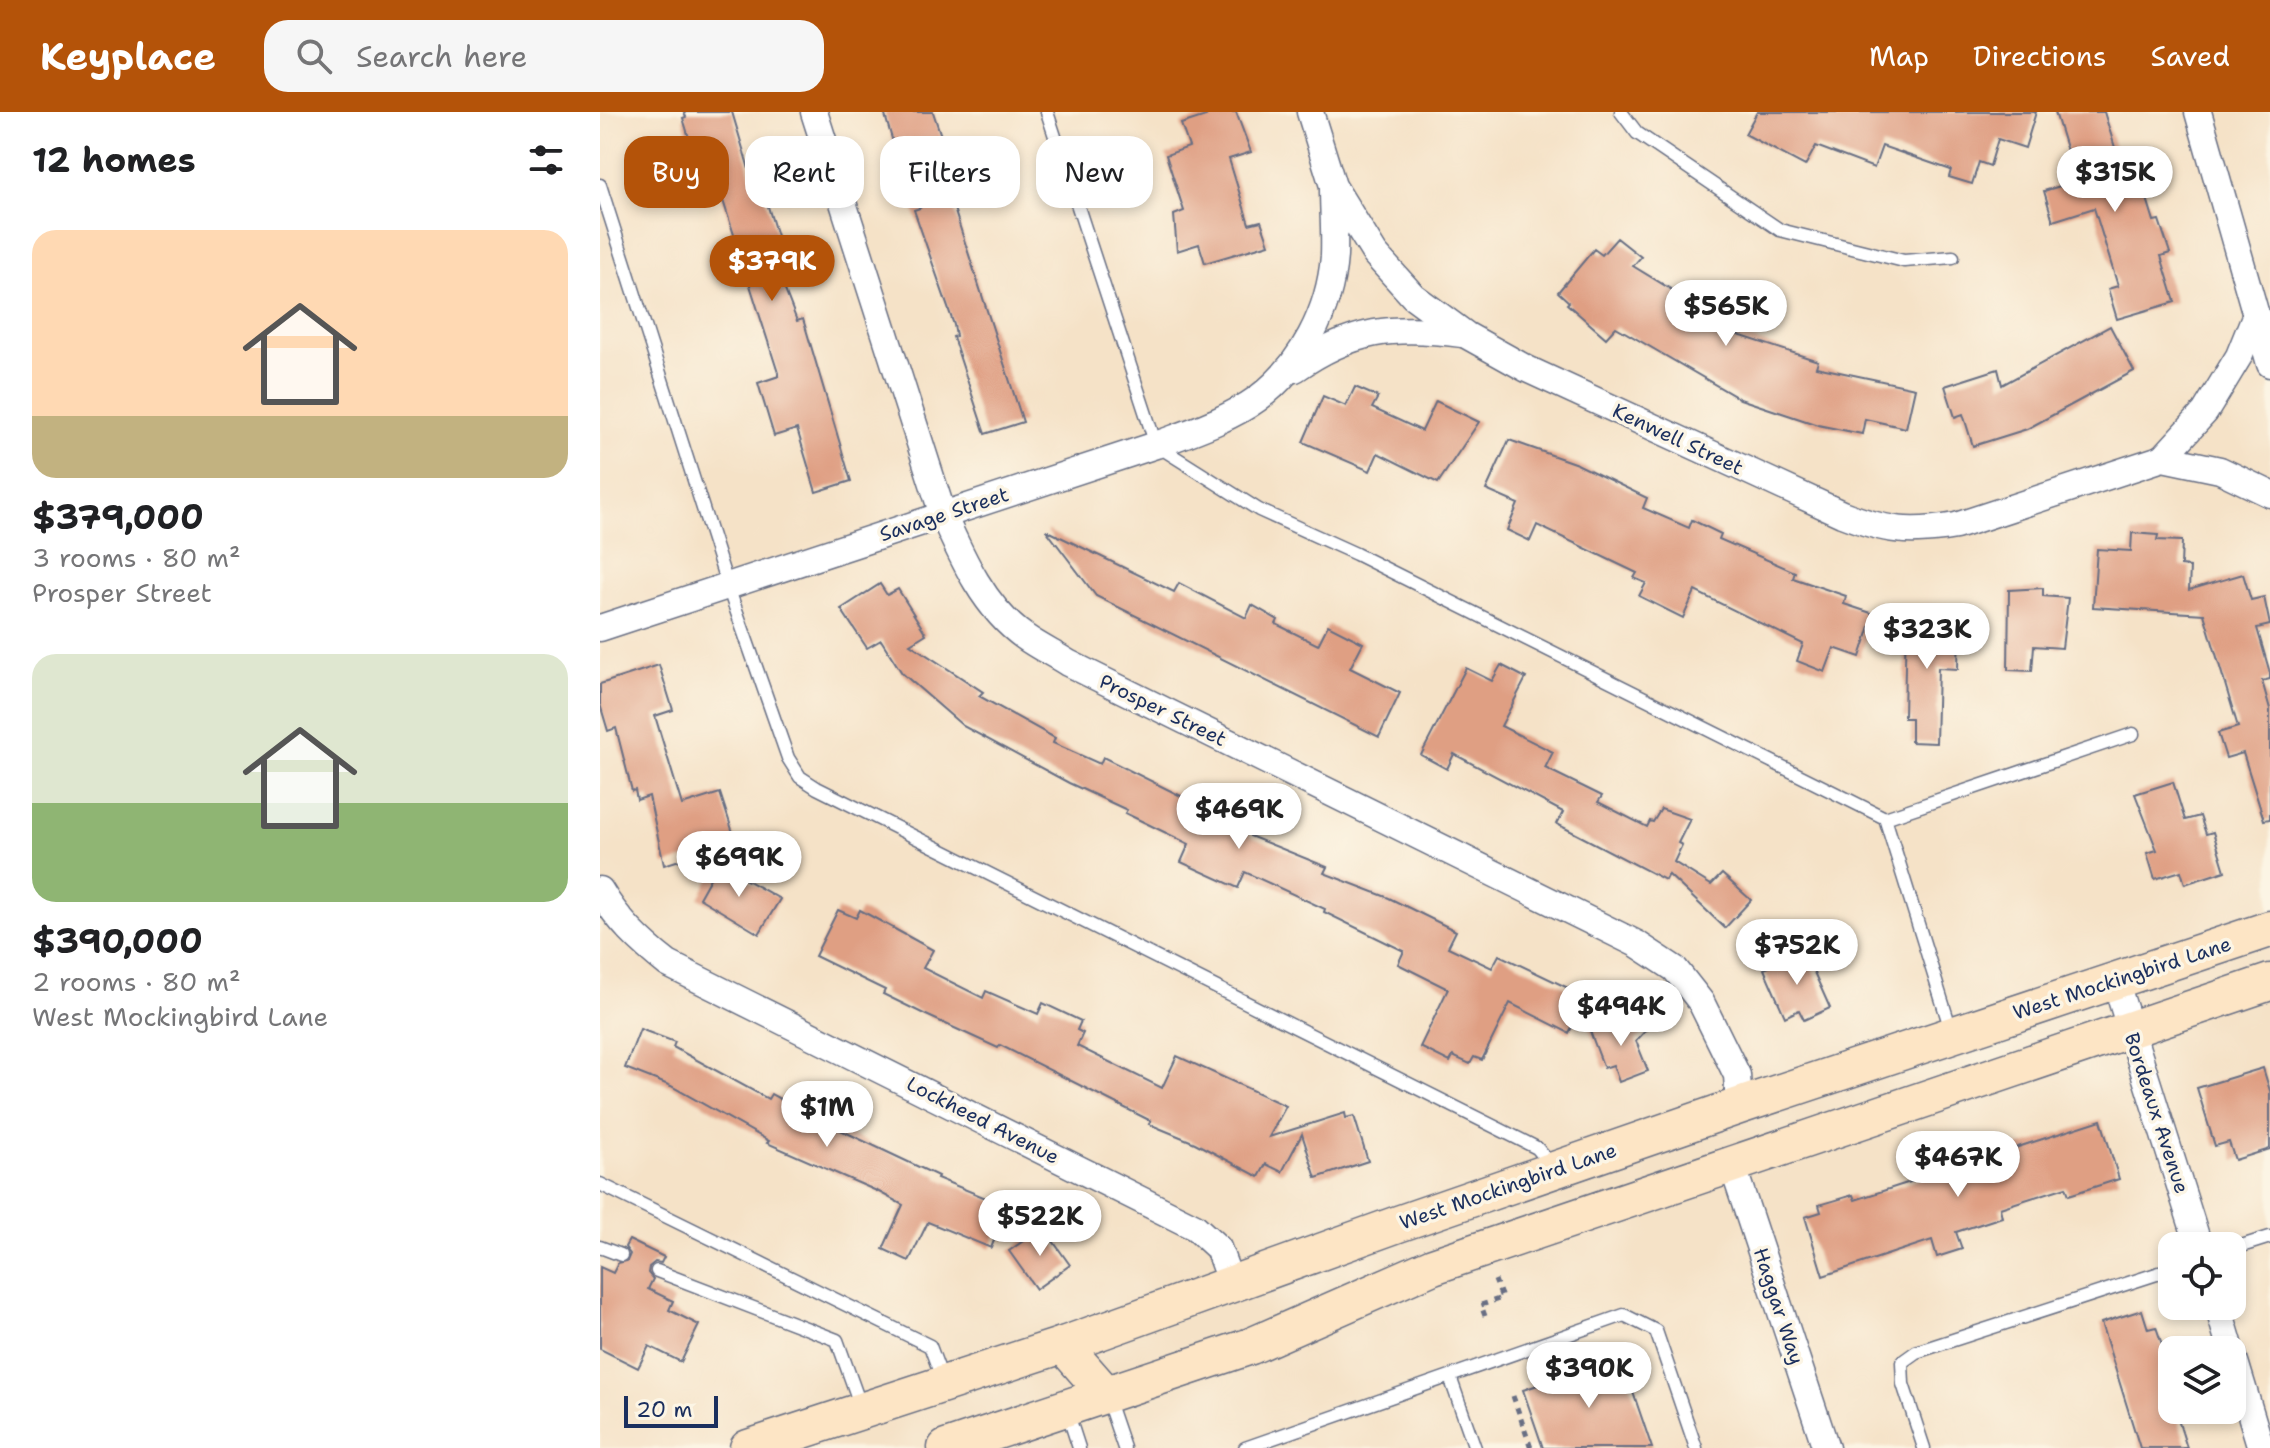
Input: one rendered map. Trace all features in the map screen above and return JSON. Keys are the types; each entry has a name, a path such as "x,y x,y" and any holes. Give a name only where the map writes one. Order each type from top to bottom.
{"main road":[{"name":"West Mockingbird Lane","path":"748,1448 1063,1345 1398,1224 1952,1033 2270,929"},
{"path":"946,1448 1251,1346 1433,1266 2270,982"},
{"path":"1732,1164 1739,1106"},
{"path":"1063,1345 1106,1394"},
{"path":"1063,1345 1066,1408"}],"street":[{"name":"Prosper Street","path":"814,112 943,515 961,555 991,604 1023,636 1068,663 1637,944 1675,969 1701,1002 1737,1075 1739,1106"},
{"name":"Kenwell Street","path":"1310,112 1333,186 1375,254 1413,296 1466,335 1527,369 1878,528 1924,531 1956,526 2163,458 2205,412 2239,356 2256,314"},
{"path":"2198,112 2270,364"},
{"name":"Savage Street","path":"1279,380 1309,340 1328,292 1334,255 1333,186"},
{"name":"Savage Street","path":"600,628 1207,426 1256,400 1319,352 1366,334 1416,328 1466,335"},
{"path":"2163,458 2220,470 2270,494"},
{"name":"Lockheed Avenue","path":"600,890 635,938 668,964 1195,1227 1218,1248 1232,1286"},
{"name":"Bordeaux Avenue","path":"2115,980 2195,1232"},
{"name":"Haggar Way","path":"1732,1164 1826,1448"},
{"path":"2246,1398 2261,1448"}],"lane":[{"path":"1047,112 1156,445 1259,510 1356,554 1885,818 2133,734"},
{"path":"1621,112 1637,133 1780,230 1904,261 1953,257"},
{"path":"600,185 728,587 788,758 800,777 1537,1148 1555,1170"},
{"path":"1885,818 1952,1033"},
{"path":"600,1184 930,1346 944,1384"},
{"path":"2246,1245 2270,1237"},
{"path":"600,1247 621,1255"},
{"path":"657,1271 837,1340 862,1410"},
{"path":"1924,1448 1903,1384 1902,1362 1916,1352 2158,1274"},
{"path":"1245,1448 1624,1315 1656,1331 1696,1448"},
{"path":"1450,1377 1475,1448"},
{"path":"1106,1394 1124,1448"},
{"path":"1066,1408 1079,1448"}],"path":[{"path":"1485,1316 1481,1305 1502,1298 1494,1279"},
{"path":"1513,1396 1531,1448"}],"building":[{"path":"684,112 732,112 745,156 745,208 768,208 787,269 778,272 797,321 803,319 851,481 816,492 797,429 774,436 758,383 779,376 725,208 729,208 729,136 688,136 683,118 686,117"},
{"path":"884,112 933,112 941,136 891,136"},
{"path":"1204,112 1236,112 1251,152 1229,159 1249,224 1261,221 1269,244 1205,263 1199,244 1177,251 1174,215 1184,211 1166,155 1189,147 1181,124 1206,116"},
{"path":"1757,112 2036,112 2025,148 1998,139 1990,166 1979,162 1972,184 1949,177 1951,170 1882,146 1874,168 1816,146 1805,166 1745,134"},
{"path":"2055,112 2104,112 2121,167 2136,163 2154,221 2159,220 2170,253 2161,256 2175,302 2117,319 2108,289 2118,286 2094,208 2053,221 2044,191 2106,172 2070,161"},
{"path":"954,208 1023,422 985,434 953,337 956,336 954,325 914,210"},
{"path":"1617,238 1641,257 1633,266 1687,299 1689,295 1735,328 1732,333 1818,361 1816,367 1915,388 1906,428 1865,419 1862,434 1818,425 1740,399 1616,327 1606,338 1567,304 1569,302 1558,292 1594,249 1602,255"},
{"path":"2110,326 2134,371 2027,429 1973,446 1963,414 1955,417 1945,386 1998,369 2002,385"},
{"path":"1355,387 1378,397 1372,408 1422,431 1436,401 1479,422 1438,483 1378,453 1370,471 1303,442 1323,396 1346,406"},
{"path":"1509,440 1577,464 1647,498 1643,508 1689,528 1692,520 1721,534 1719,539 1795,572 1793,578 1846,596 1844,604 1874,614 1860,657 1834,648 1825,672 1797,661 1803,644 1695,591 1683,618 1639,596 1646,583 1634,578 1637,573 1537,525 1530,541 1507,530 1518,504 1486,490"},
{"path":"1046,530 1174,592 1179,583 1246,618 1252,605 1278,620 1276,624 1318,645 1328,625 1363,643 1350,668 1400,693 1379,737 1096,596"},
{"path":"2132,533 2158,535 2157,540 2182,541 2181,566 2190,567 2189,590 2243,574 2251,600 2264,597 2270,625 2257,628 2270,673 2270,679 2262,681 2270,709 2270,819 2264,820 2243,753 2226,758 2218,733 2238,727 2204,614 2093,607 2097,549 2131,551"},
{"path":"880,584 887,595 898,589 926,634 910,644 983,692 979,696 1055,738 1053,743 1100,764 1103,757 1187,799 1184,804 1250,836 1327,867 1324,873 1389,898 1456,931 1448,947 1492,968 1499,955 1587,997 1569,1033 1510,1003 1482,1060 1474,1057 1470,1064 1453,1056 1450,1062 1420,1047 1448,989 1398,964 1404,951 1324,912 1325,909 1245,872 1238,888 1181,862 1189,844 963,726 902,673 881,640 867,648 841,609"},
{"path":"2043,588 2043,596 2068,598 2062,648 2034,646 2032,671 2008,670 2009,590"},
{"path":"1906,615 1939,616 1940,625 1959,626 1958,669 1938,668 1936,743 1911,742 1911,718 1904,718"},
{"path":"659,665 673,710 655,716 682,805 720,793 736,842 664,865 649,796 637,800 635,790 632,791 616,728 608,731 600,704 600,684"},
{"path":"1501,665 1526,678 1501,726 1553,752 1545,768 1602,796 1598,802 1647,827 1661,809 1690,819 1678,843 1682,845 1674,862 1711,885 1722,874 1751,900 1725,928 1668,874 1665,880 1557,824 1563,812 1454,754 1447,769 1421,755 1466,668 1492,681"},
{"path":"2173,782 2185,820 2200,816 2206,834 2213,832 2225,871 2185,884 2181,871 2155,879 2147,853 2157,850 2135,794"},
{"path":"718,864 780,899 759,934 699,898"},
{"path":"838,910 856,918 860,910 933,950 923,968 983,998 986,991 1038,1014 1043,1003 1081,1021 1077,1030 1083,1033 1077,1046 1162,1088 1177,1056 1286,1106 1269,1137 1345,1113 1346,1118 1354,1116 1368,1161 1316,1178 1302,1134 1282,1172 1266,1164 1259,1177 1195,1143 1149,1124 1151,1121 1000,1045 998,1048 883,994 885,990 815,956"},
{"path":"1805,952 1830,1008 1804,1020 1799,1010 1785,1017 1764,969"},
{"path":"1661,1014 1636,1041 1648,1071 1619,1082 1613,1065 1604,1068 1585,1018 1612,1032"},
{"path":"640,1029 675,1042 673,1047 768,1099 771,1094 937,1178 1008,1207 991,1248 928,1222 909,1261 883,1249 903,1205 767,1143 769,1141 671,1086 625,1068"},
{"path":"2263,1068 2270,1091 2270,1149 2235,1160 2229,1142 2215,1146 2197,1088"},
{"path":"2101,1120 2119,1179 2069,1195 2066,1187 2000,1208 2002,1217 1956,1232 1962,1249 1937,1257 1932,1240 1823,1276 1805,1217 1821,1212 1819,1205 1853,1195 1855,1200"},
{"path":"1043,1227 1070,1265 1036,1289 1009,1251"},
{"path":"629,1240 664,1257 661,1263 655,1262 649,1267 648,1273 653,1279 648,1289 673,1301 669,1310 699,1325 681,1362 649,1346 638,1368 600,1349 600,1267 613,1273 618,1263 627,1261 630,1254 625,1247"},
{"path":"2142,1310 2148,1329 2156,1327 2159,1336 2158,1424 2179,1424 2187,1448 2140,1448 2101,1323"},
{"path":"1621,1357 1652,1448 1543,1448 1523,1390"}]}
